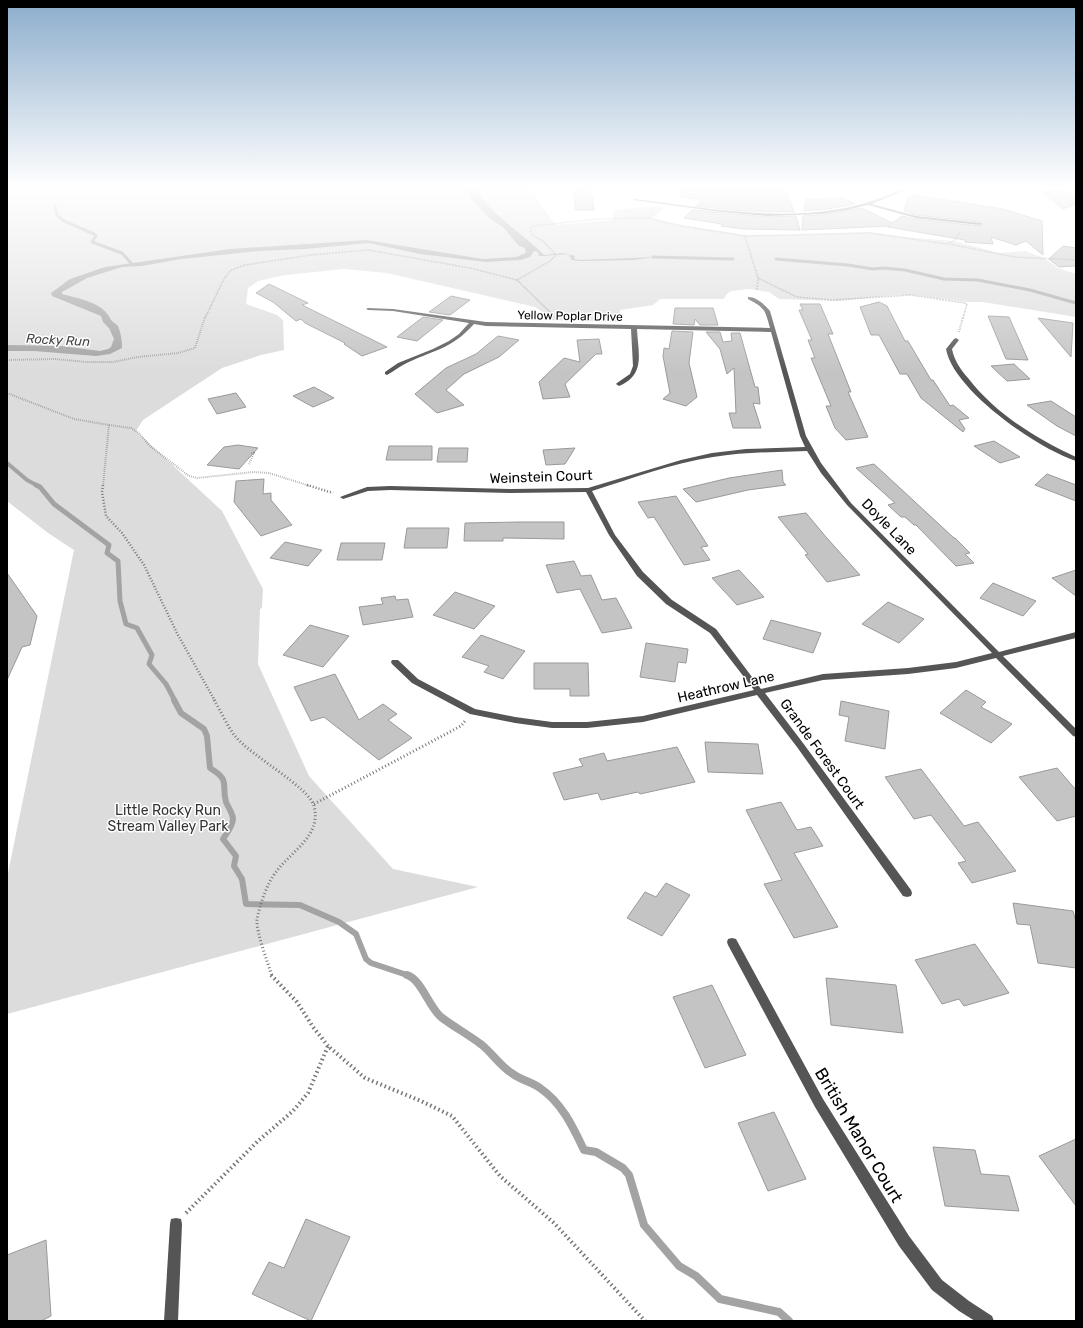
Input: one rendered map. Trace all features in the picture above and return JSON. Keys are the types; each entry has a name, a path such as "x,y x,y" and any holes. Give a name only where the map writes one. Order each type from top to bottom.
{"street":[{"name":"Doyle Lane","path":"750,298 761,304 768,311 803,436 809,449 833,486 1076,734"},
{"name":"Yellow Poplar Drive","path":"368,309 393,310 472,323 634,328 773,330"},
{"path":"387,373 400,364 451,342 461,335 472,323"},
{"path":"619,384 632,375 636,366 634,328"},
{"path":"956,340 949,349 950,355 969,383 981,397 1017,427 1051,447 1076,459"},
{"name":"Weinstein Court","path":"343,497 367,489 510,491 588,490 683,461 712,455 746,451 809,449"},
{"name":"Grande Forest Court","path":"588,490 612,535 640,574 669,602 713,631 761,692 906,894"},
{"name":"Heathrow Lane","path":"395,662 415,681 473,712 552,725 587,725 643,719 823,677 908,672 956,665 1076,635"},
{"name":"British Manor Court","path":"732,942 818,1103 904,1241 937,1285 964,1306 987,1321"},
{"path":"171,1321 176,1224"}],"path":[{"path":"517,280 550,261 556,255 551,249"},
{"path":"749,249 758,278 758,290 750,298"},
{"path":"973,249 1014,257 1076,260"},
{"path":"7,360 55,359 86,362 113,362 138,357 178,353 195,348 208,310 224,279 231,270 246,264 311,255 368,250 470,268 517,280 522,283 554,317 555,326"},
{"path":"758,278 798,297 832,300 911,294 965,303 967,304 956,340"},
{"path":"7,393 23,397 74,419 90,423 122,426 135,430 150,446 188,476 196,478 254,472 269,473 343,497"},
{"path":"109,425 102,492 106,516 122,533 144,565 178,635 223,712 235,736 256,756 301,788 314,804 315,825 310,836 275,872 261,904 256,922 272,977 297,1002 313,1027 328,1046 365,1078 422,1101 452,1116 500,1176 554,1223 645,1321"},
{"path":"249,464 254,453 250,453"},
{"path":"314,804 461,726 473,712"},
{"path":"176,1224 258,1141 293,1111 308,1093 328,1046"}],"green space":[{"name":"Little Rocky Run Stream Valley Park","path":"7,249 984,249 999,253 1025,251 1044,258 1058,268 1076,274 1076,317 983,302 967,302 915,295 894,295 840,301 779,299 769,292 749,289 731,291 724,299 660,299 653,305 620,310 620,322 548,320 549,316 535,307 387,273 344,269 285,275 258,281 248,288 246,304 277,315 283,320 284,350 261,355 222,368 143,420 136,431 222,511 263,589 262,608 260,609 258,664 309,776 393,869 478,887 7,1014 7,878 74,550 48,533 7,501"}],"shaded area":[{"path":"230,249 305,249 259,251 181,259 142,266 122,267 87,278 62,292 62,294 90,302 102,309 118,326 122,348 110,354 96,356 34,351 7,351 7,345 61,346 100,351 108,349 111,347 114,339 109,328 103,322 101,316 52,296 51,293 70,279 105,267"},
{"path":"397,249 421,249 483,259 516,257 526,253 525,249 538,249 544,255 567,254 539,256 538,252 534,251 530,257 520,260 486,262 420,254"},
{"path":"568,254 575,256 574,259 580,260 659,257 632,260 580,261 572,260"}],"building":[{"path":"1036,249 1043,249 1043,255"},
{"path":"1060,249 1076,249 1076,266 1059,267 1049,259"},
{"path":"269,284 308,303 302,305 387,347 362,356 344,344 345,343 305,323 301,319 296,321 273,302 256,293"},
{"path":"451,296 470,300 450,315 429,312"},
{"path":"879,302 887,306 905,341 908,341 931,380 933,380 950,406 953,405 969,418 959,420 965,429 963,432 921,398 907,374 900,374 879,335 871,335 860,307"},
{"path":"800,304 820,304 833,334 828,334 851,392 848,392 868,437 846,440 835,428 826,406 831,406 811,358 815,358 808,340 812,340 799,310 803,310"},
{"path":"675,308 713,308 718,325 700,325 695,319 694,325 673,324"},
{"path":"988,316 1009,317 1028,360 1006,359"},
{"path":"423,317 443,320 417,341 397,337"},
{"path":"1038,318 1073,323 1071,357"},
{"path":"672,331 693,332 689,363 697,397 686,406 663,399 670,393 663,356 664,348 669,349"},
{"path":"706,332 720,332 723,342 732,341 731,333 740,333 755,387 758,387 760,404 753,403 761,428 733,428 729,413 736,413 734,368 727,374 720,349"},
{"path":"498,336 519,340 499,357 464,374 446,390 464,405 437,413 415,394 446,368 476,354"},
{"path":"599,339 602,354 596,354 565,384 570,397 543,399 539,382 564,358 580,362 577,340"},
{"path":"1014,364 1030,379 1007,381 991,366"},
{"path":"314,387 334,398 313,407 293,396"},
{"path":"236,393 246,407 217,414 208,399"},
{"path":"1051,401 1076,417 1076,436 1057,426 1027,405"},
{"path":"994,441 1020,457 1000,463 974,446"},
{"path":"238,445 258,448 239,469 207,465 224,447"},
{"path":"389,446 432,446 432,460 386,460"},
{"path":"439,448 468,448 467,462 437,462"},
{"path":"575,448 565,464 546,465 543,450"},
{"path":"874,464 955,538 970,553 965,554 974,563 956,566 916,525 905,517 901,517 888,505 895,503 856,468"},
{"path":"782,470 783,482 786,485 748,490 696,502 683,489 729,478"},
{"path":"1047,474 1076,485 1076,501 1035,485"},
{"path":"264,479 263,494 271,493 271,500 292,525 261,536 234,502 236,481"},
{"path":"676,496 708,546 701,547 710,560 684,565 654,517 648,518 638,502"},
{"path":"806,513 860,575 827,582 805,555 808,554 778,517"},
{"path":"564,522 564,539 503,538 503,541 464,541 465,523"},
{"path":"407,528 449,528 447,548 404,548"},
{"path":"285,542 322,550 308,566 270,558"},
{"path":"341,543 385,543 382,560 337,560"},
{"path":"574,561 581,576 591,575 602,600 616,598 632,628 602,633 580,589 557,593 546,565"},
{"path":"739,570 764,597 737,605 712,578"},
{"path":"1076,570 1076,596 1052,578"},
{"path":"7,573 37,616 30,645 22,647 7,680"},
{"path":"993,583 1036,601 1023,616 980,598"},
{"path":"455,592 495,606 474,629 433,615"},
{"path":"395,596 396,600 408,599 413,617 363,625 359,607 383,604 381,598"},
{"path":"888,602 924,619 899,643 862,624"},
{"path":"771,620 821,633 813,653 763,639"},
{"path":"310,625 349,636 323,667 283,655"},
{"path":"481,635 525,651 503,679 484,672 489,666 462,657"},
{"path":"646,643 688,649 686,663 678,662 675,682 640,677"},
{"path":"534,663 588,663 589,696 570,696 570,689 534,689"},
{"path":"335,674 359,720 383,704 397,714 388,720 412,738 379,760 324,717 311,721 294,687"},
{"path":"966,690 986,702 981,707 1012,724 991,743 940,713"},
{"path":"841,701 889,711 885,749 845,741 849,717 839,715"},
{"path":"705,742 758,744 763,774 708,772"},
{"path":"677,747 695,782 640,794 638,792 601,800 598,793 564,800 553,773 583,766 579,759 604,753 607,761"},
{"path":"1057,768 1076,790 1076,816 1057,821 1019,777"},
{"path":"921,769 964,826 978,822 1016,871 972,883 958,863 966,861 931,815 914,819 885,777"},
{"path":"781,802 797,830 811,827 823,846 794,853 838,927 794,938 764,884 782,880 746,810"},
{"path":"666,883 690,895 662,936 627,918 645,892 656,897"},
{"path":"1013,903 1073,911 1076,922 1076,968 1038,963 1030,925 1017,924"},
{"path":"975,944 1009,993 964,1006 959,999 942,1004 915,960"},
{"path":"826,978 896,985 903,1033 831,1025"},
{"path":"712,985 746,1055 705,1068 673,997"},
{"path":"774,1112 806,1179 768,1191 738,1123"},
{"path":"1076,1139 1076,1206 1039,1156"},
{"path":"933,1147 975,1150 981,1174 1009,1176 1019,1211 945,1206"},
{"path":"306,1219 350,1237 311,1321 252,1294 269,1262 284,1268"},
{"path":"46,1240 51,1316 41,1321 7,1321 7,1255"}],"waterway":[{"path":"111,249 122,253 131,263"},
{"path":"653,257 733,259"},
{"path":"776,259 848,265 873,269 883,268 905,270 944,279 978,280 1030,290 1076,303"},
{"path":"7,463 27,480 38,486"},
{"path":"38,486 54,504 109,545 107,553 118,561 120,601 126,624 137,628 152,655 149,664 166,684 175,701"},
{"path":"174,700 181,713 204,729 207,736 210,768 217,772 223,779 226,802 233,819 231,827 223,839 236,856 234,866 242,879 246,904 300,905 339,922 356,934 366,959 371,963 407,975"},
{"path":"407,975 417,982 441,1017 482,1045 509,1071 519,1078 537,1086 548,1094 561,1108 584,1150 596,1152 623,1168 629,1175 644,1225 679,1266 696,1276 720,1299 779,1312 789,1321"}],"water label":[{"name":"Rocky Run","path":"58,340"}]}
